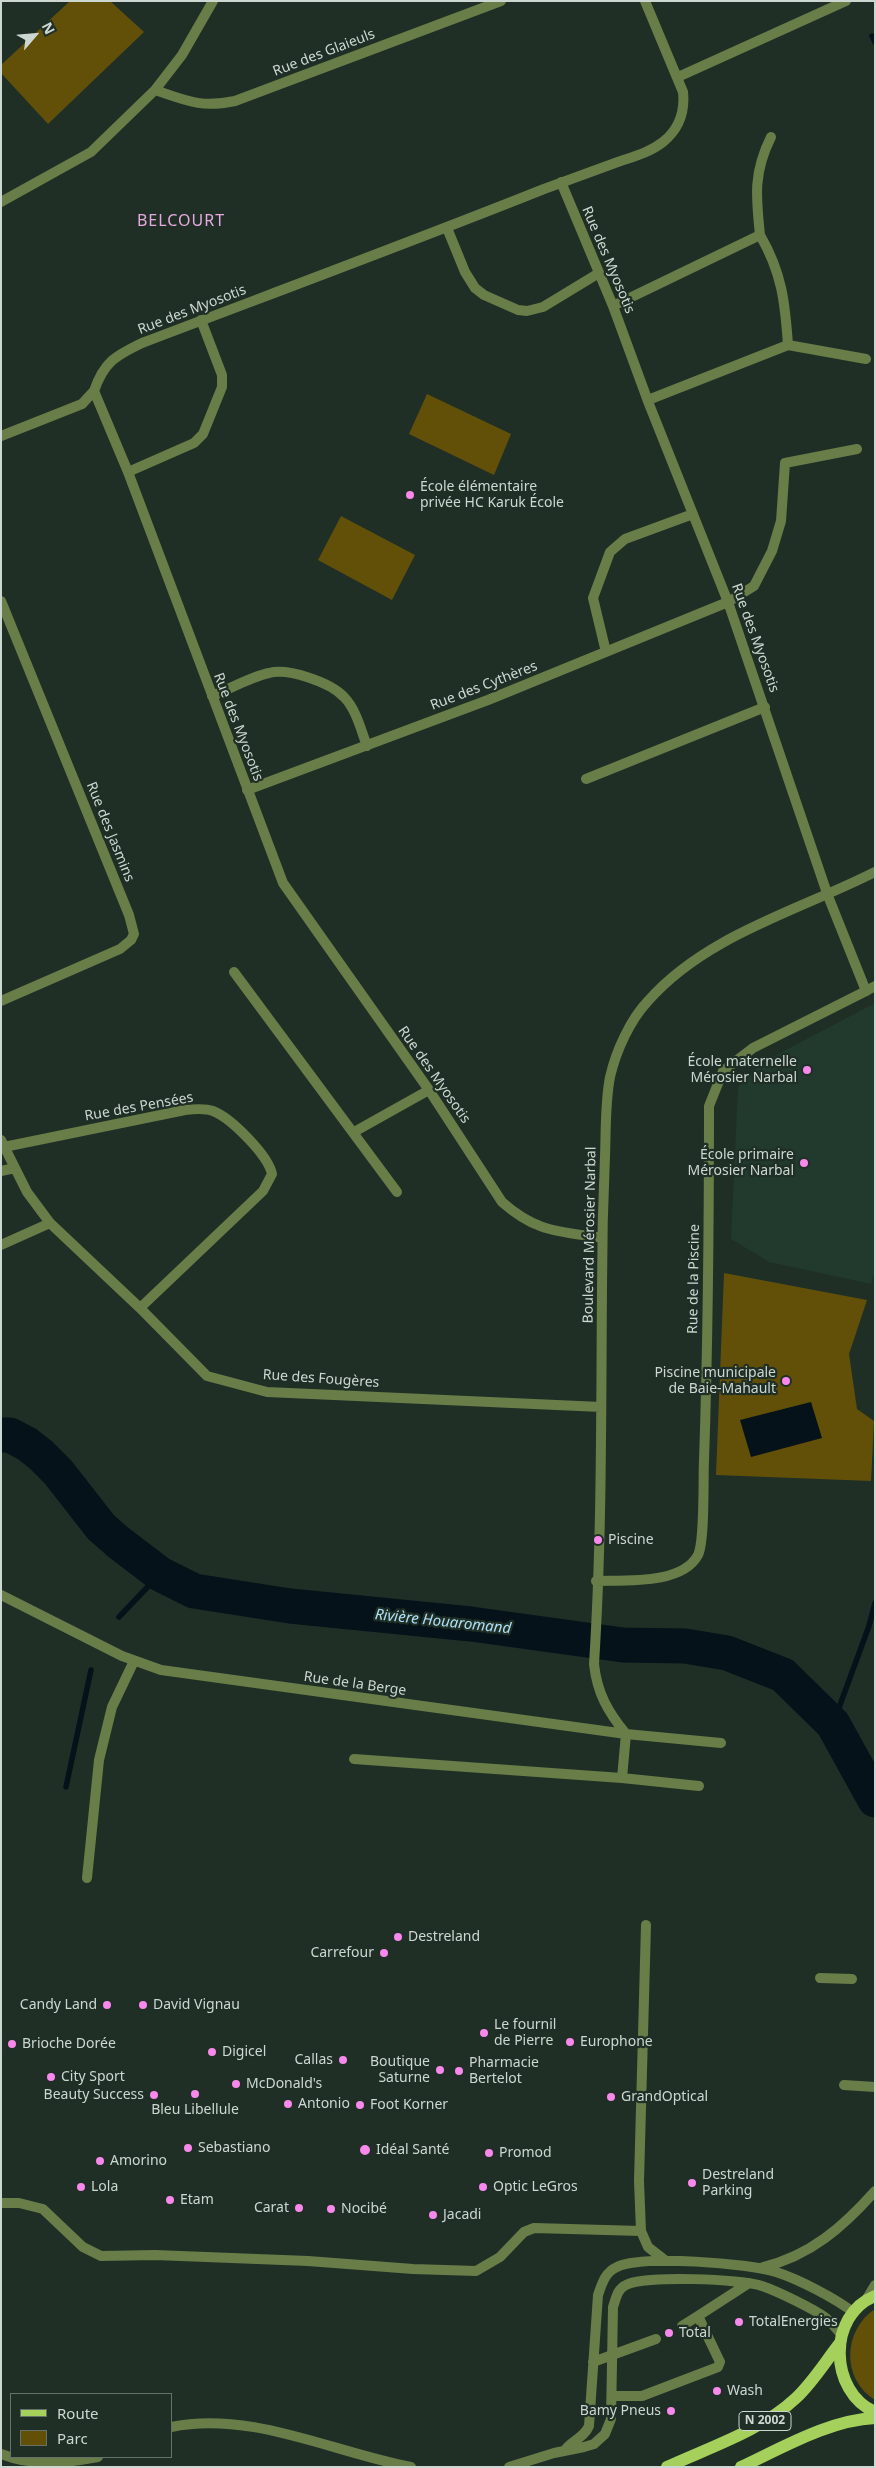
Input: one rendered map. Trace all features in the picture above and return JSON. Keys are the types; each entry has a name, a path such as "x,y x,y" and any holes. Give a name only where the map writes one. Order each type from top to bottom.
{"main road":[{"path":"870,2298 854,2313 841,2339 839,2364 845,2382 855,2398 875,2412"},
{"name":"N 2002","path":"667,2467 742,2433 781,2410 804,2390 841,2339"},
{"name":"N 2002","path":"741,2467 816,2434 855,2420 875,2418"}],"street":[{"path":"1,202 91,152 155,90 182,55 213,1"},
{"name":"Rue des Glaieuls","path":"155,90 196,104 216,105 235,102 501,1"},
{"path":"561,182 648,152 663,142 677,125 684,105 683,92 645,1"},
{"path":"678,77 846,1"},
{"path":"771,136 761,157 757,202 760,235 779,274 785,298 788,345"},
{"name":"Rue des Myosotis","path":"602,1238 541,1228 515,1214 502,1202 429,1090 283,883 128,472 94,391 103,369 112,359 142,343 447,228 561,182 614,306 648,400 728,602 765,706 828,896 870,989"},
{"path":"447,228 464,272 475,288 484,295 518,310 527,311 543,307 599,273"},
{"path":"614,306 760,235"},
{"path":"128,472 194,443 203,434 210,420 222,387 222,375 201,320"},
{"path":"648,400 788,345 866,359"},
{"path":"1,436 82,404 94,391"},
{"name":"Rue des Cythères","path":"247,790 367,746 728,602 754,586 772,551 781,522 785,463 857,449"},
{"path":"606,652 593,598 610,552 625,540 693,514"},
{"name":"Rue des Jasmins","path":"1,601 129,914 134,934 131,940 120,949 1,1001"},
{"path":"212,696 267,673 287,671 296,673 337,691 344,697 354,713 367,746"},
{"path":"586,779 765,706"},
{"name":"Boulevard Mérosier Narbal","path":"626,1734 602,1699 596,1680 594,1664 601,1407 602,1238 607,1101 611,1075 630,1029 646,1004 665,983 723,941 828,896 875,872"},
{"path":"234,972 397,1192"},
{"name":"Rue de la Piscine","path":"596,1581 665,1578 684,1568 698,1554 702,1529 706,1395 709,1106 723,1071 753,1048 870,989"},
{"path":"354,1132 429,1090"},
{"name":"Rue des Pensées","path":"3,1144 199,1109 213,1111 226,1119 263,1156 272,1174 263,1191 140,1308"},
{"name":"Rue des Fougères","path":"3,1144 27,1192 50,1223 140,1308 207,1376 267,1392 601,1407"},
{"path":"1,1170 15,1168"},
{"path":"1,1245 50,1223"},
{"name":"Rue de la Berge","path":"1,1595 134,1661 161,1670 197,1677 626,1734 721,1743"},
{"path":"87,1878 99,1760 112,1707 134,1661"},
{"path":"622,1778 626,1734"},
{"path":"354,1759 622,1778 699,1786"},
{"path":"646,1925 639,2181 641,2231 648,2247 666,2262"},
{"path":"820,1978 852,1979"},
{"path":"844,2085 875,2087"},
{"path":"762,2268 791,2259 815,2246 838,2230 875,2191"},
{"path":"1,2203 34,2206 43,2209 83,2247 102,2256 308,2261 459,2272 476,2271 487,2266 500,2257 524,2232 534,2228 641,2231"},
{"path":"565,2450 571,2442 586,2433 589,2426 598,2295 608,2273 624,2264 666,2262 762,2268 779,2272 838,2300 854,2313"},
{"path":"509,2467 565,2450 594,2444 606,2434 611,2419 613,2307 617,2294 628,2283 643,2280 677,2280 749,2283 762,2286 826,2318 841,2339"},
{"path":"682,2326 749,2283"},
{"path":"870,2298 875,2284"},
{"path":"612,2396 642,2396 718,2367 720,2362 698,2316"},
{"path":"593,2362 656,2339"},
{"path":"172,2427 201,2422 246,2427 411,2467"},
{"path":"15,2458 35,2464 91,2458"}],"shaded area":[{"name":"École primaire Mérosier Narbal","path":"875,1003 875,1271 871,1284 769,1262 731,1239 738,1087 761,1063"},
{"path":"811,1402 822,1438 751,1457 740,1420"}],"green space":[{"path":"70,1 110,1 144,32 48,124 1,73 1,65"},
{"path":"427,394 511,434 494,475 409,434"},
{"path":"341,516 415,555 392,600 318,560"},
{"name":"Piscine municipale de Baie-Mahault","path":"724,1273 867,1300 849,1354 857,1409 874,1421 871,1481 716,1475"},
{"path":"875,2309 875,2400 864,2391 856,2380 850,2354 852,2341 857,2329 864,2318"}],"waterway":[{"path":"872,36 875,42"},
{"name":"Rivière Houaromand","path":"1,1435 10,1435 27,1444 41,1455 58,1472 101,1527 118,1542 160,1574 194,1591 290,1606 471,1624 623,1645 685,1646 727,1653 783,1675 833,1724 875,1800"},
{"path":"119,1617 160,1574"},
{"path":"833,1724 869,1626 875,1603"},
{"path":"66,1787 91,1670"}],"place":[{"name":"École élémentaire privée HC Karuk École","path":"410,495"},
{"name":"École maternelle Mérosier Narbal","path":"807,1070"},
{"name":"École primaire Mérosier Narbal","path":"804,1163"},
{"name":"Piscine municipale de Baie-Mahault","path":"786,1381"},
{"name":"Piscine","path":"598,1540"},
{"name":"Destreland","path":"398,1937"},
{"name":"Carrefour","path":"384,1953"},
{"name":"Candy Land","path":"107,2005"},
{"name":"David Vignau","path":"143,2005"},
{"name":"Le fournil de Pierre","path":"484,2033"},
{"name":"Europhone","path":"570,2042"},
{"name":"Brioche Dorée","path":"12,2044"},
{"name":"Digicel","path":"212,2052"},
{"name":"Callas","path":"343,2060"},
{"name":"Boutique Saturne","path":"440,2070"},
{"name":"Pharmacie Bertelot","path":"459,2071"},
{"name":"City Sport","path":"51,2077"},
{"name":"McDonald's","path":"236,2084"},
{"name":"Bleu Libellule","path":"195,2094"},
{"name":"Beauty Success","path":"154,2095"},
{"name":"GrandOptical","path":"611,2097"},
{"name":"Antonio","path":"288,2104"},
{"name":"Foot Korner","path":"360,2105"},
{"name":"Sebastiano","path":"188,2148"},
{"name":"Idéal Santé","path":"365,2150"},
{"name":"Promod","path":"489,2153"},
{"name":"Amorino","path":"100,2161"},
{"name":"Destreland Parking","path":"692,2183"},
{"name":"Lola","path":"81,2187"},
{"name":"Optic LeGros","path":"483,2187"},
{"name":"Etam","path":"170,2200"},
{"name":"Carat","path":"299,2208"},
{"name":"Nocibé","path":"331,2209"},
{"name":"Jacadi","path":"433,2215"},
{"name":"TotalEnergies","path":"739,2322"},
{"name":"Total","path":"669,2333"},
{"name":"Wash","path":"717,2391"},
{"name":"Bamy Pneus","path":"671,2411"}],"district":[{"name":"BELCOURT","path":"181,221"}]}
